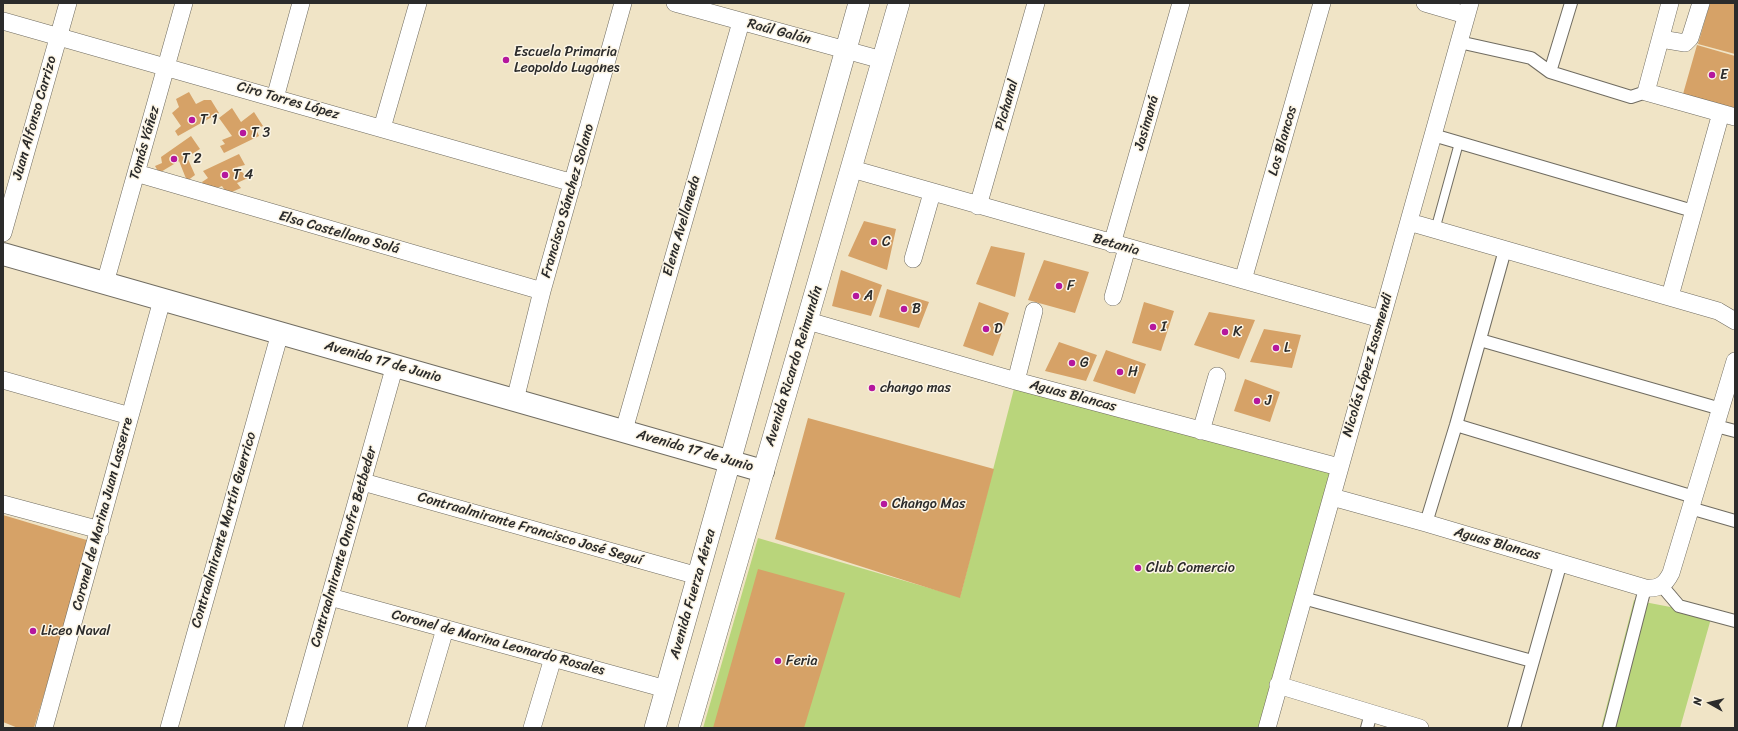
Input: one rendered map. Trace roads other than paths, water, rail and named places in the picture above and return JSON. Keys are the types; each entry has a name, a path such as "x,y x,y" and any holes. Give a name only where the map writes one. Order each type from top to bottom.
{"main road":[{"name":"Avenida 17 de Junio","path":"3,254 763,470"}],"street":[{"name":"Juan Alfonso Carrizo","path":"3,232 68,3"},
{"name":"Tomás Yáñez","path":"105,282 184,3"},
{"path":"275,98 301,3"},
{"path":"382,128 418,3"},
{"name":"Francisco Sánchez Solano","path":"515,400 542,291 623,3"},
{"name":"Raúl Galán","path":"675,3 882,60"},
{"path":"730,461 860,3"},
{"name":"Avenida Ricardo Reimundín","path":"689,728 899,3"},
{"name":"Pichanal","path":"978,206 1036,3"},
{"name":"Jasimaná","path":"1113,298 1120,246 1181,3"},
{"name":"Los Blancos","path":"1243,280 1322,3"},
{"path":"1425,3 1468,9"},
{"path":"1550,72 1571,3"},
{"path":"1646,92 1670,3"},
{"path":"1660,39 1685,43 1690,38 1700,3"},
{"name":"Nicolás López Isasmendi","path":"1267,728 1380,319 1434,135 1468,9"},
{"name":"Ciro Torres López","path":"3,21 573,183"},
{"name":"Elena Avellaneda","path":"624,430 741,22"},
{"path":"1459,42 1530,58 1550,72 1631,97 1646,92 1728,115 1694,211 1670,296"},
{"path":"1434,135 1694,211"},
{"name":"Betania","path":"852,169 1380,319"},
{"name":"Elsa Castellano Solá","path":"136,174 542,291"},
{"path":"913,259 932,192"},
{"path":"1409,222 1670,296 1718,311 1735,321"},
{"path":"1426,523 1456,425 1505,250"},
{"name":"Coronel de Marina Juan Lasserre","path":"44,728 100,530 162,300"},
{"path":"1016,381 1034,311"},
{"name":"Aguas Blancas","path":"808,321 1016,381 1339,467"},
{"name":"Contraalmirante Martín Guerrico","path":"168,728 280,333"},
{"path":"1480,340 1721,409"},
{"path":"1735,360 1671,573 1662,586 1679,606 1735,621"},
{"name":"Contraalmirante Onofre Betbeder","path":"293,728 395,365"},
{"path":"1201,431 1217,376"},
{"path":"3,380 130,416"},
{"path":"1456,425 1692,502 1735,521"},
{"path":"1716,426 1735,431"},
{"name":"Avenida Fuerza Aérea","path":"655,728 730,461"},
{"name":"Contraalmirante Francisco José Seguí","path":"362,482 698,576"},
{"name":"Aguas Blancas","path":"1332,497 1561,562 1645,588 1662,586"},
{"path":"3,504 100,530"},
{"path":"1514,728 1561,562"},
{"path":"1609,728 1645,588"},
{"name":"Coronel de Marina Leonardo Rosales","path":"330,597 666,689"},
{"path":"1303,598 1532,661"},
{"path":"416,728 445,629"},
{"path":"532,728 552,658"},
{"path":"1278,685 1369,720 1420,728"}],"lane":[{"path":"1435,230 1459,143"}],"place":[{"name":"Escuela Primaria Leopoldo Lugones","path":"506,60"},
{"name":"E","path":"1712,75"},
{"name":"T 1","path":"192,120"},
{"name":"T 3","path":"243,133"},
{"name":"T 2","path":"174,159"},
{"name":"T 4","path":"225,175"},
{"name":"C","path":"874,242"},
{"name":"F","path":"1059,286"},
{"name":"A","path":"856,296"},
{"name":"B","path":"904,309"},
{"name":"I","path":"1153,327"},
{"name":"D","path":"986,329"},
{"name":"K","path":"1225,332"},
{"name":"L","path":"1276,348"},
{"name":"G","path":"1072,363"},
{"name":"H","path":"1120,372"},
{"name":"chango mas","path":"872,388"},
{"name":"J","path":"1257,401"},
{"name":"Chango Mas","path":"884,504"},
{"name":"Club Comercio","path":"1138,568"},
{"name":"Liceo Naval","path":"33,631"},
{"name":"Feria","path":"778,661"}]}
